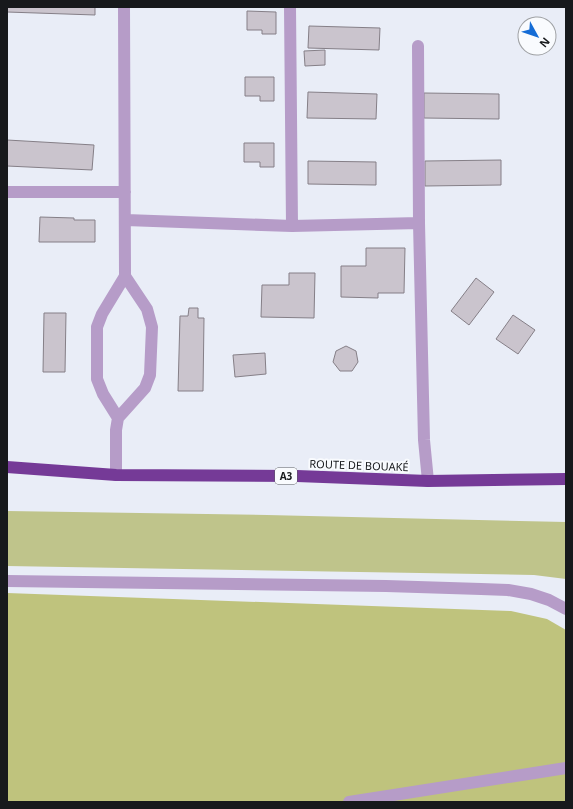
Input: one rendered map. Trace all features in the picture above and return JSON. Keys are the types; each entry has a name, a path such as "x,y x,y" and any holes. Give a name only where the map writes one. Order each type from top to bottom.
{"highway":[{"name":"ROUTE DE BOUAKÉ","path":"7,467 116,475 297,476 428,480 566,479"}],"street":[{"path":"116,475 116,430 118,418 145,388 150,374 152,327 147,309 125,276 124,243 126,192 124,7"},
{"path":"290,7 292,226"},
{"path":"418,46 419,223 424,440 428,480"},
{"path":"7,192 126,192"},
{"path":"126,220 292,226 419,223"},
{"path":"118,418 103,394 97,379 97,327 102,314 125,276"},
{"path":"7,581 386,586 508,590 532,594 549,600 566,610"},
{"path":"349,802 566,768"}],"green space":[{"path":"7,511 566,522 566,579 534,575 7,566"},
{"path":"7,593 511,611 547,619 566,630 566,802 7,802"}],"building":[{"path":"7,7 95,7 95,15 7,12"},
{"path":"247,11 276,12 276,34 262,34 262,30 247,30"},
{"path":"309,26 380,28 379,50 308,48"},
{"path":"325,50 325,65 305,66 304,51"},
{"path":"245,77 274,77 274,101 260,101 260,96 245,96"},
{"path":"308,92 377,94 376,119 307,118"},
{"path":"424,93 499,94 499,119 424,118"},
{"path":"7,140 94,145 92,170 7,166"},
{"path":"244,143 274,143 274,167 260,167 260,162 244,162"},
{"path":"501,160 501,185 425,186 425,161"},
{"path":"308,161 376,162 376,185 308,184"},
{"path":"40,217 95,220 95,242 39,242"},
{"path":"366,248 405,248 404,293 378,293 378,298 341,297 341,266 366,266"},
{"path":"289,273 315,273 314,318 261,317 262,285 289,285"},
{"path":"476,278 494,292 469,325 451,311"},
{"path":"189,308 198,308 198,318 204,318 203,391 178,391 180,316 188,316"},
{"path":"44,313 66,313 65,372 43,372"},
{"path":"513,315 535,330 518,354 496,339"},
{"path":"346,346 356,351 358,362 352,371 340,371 333,362 336,351"},
{"path":"265,353 266,374 235,377 233,355"}]}
